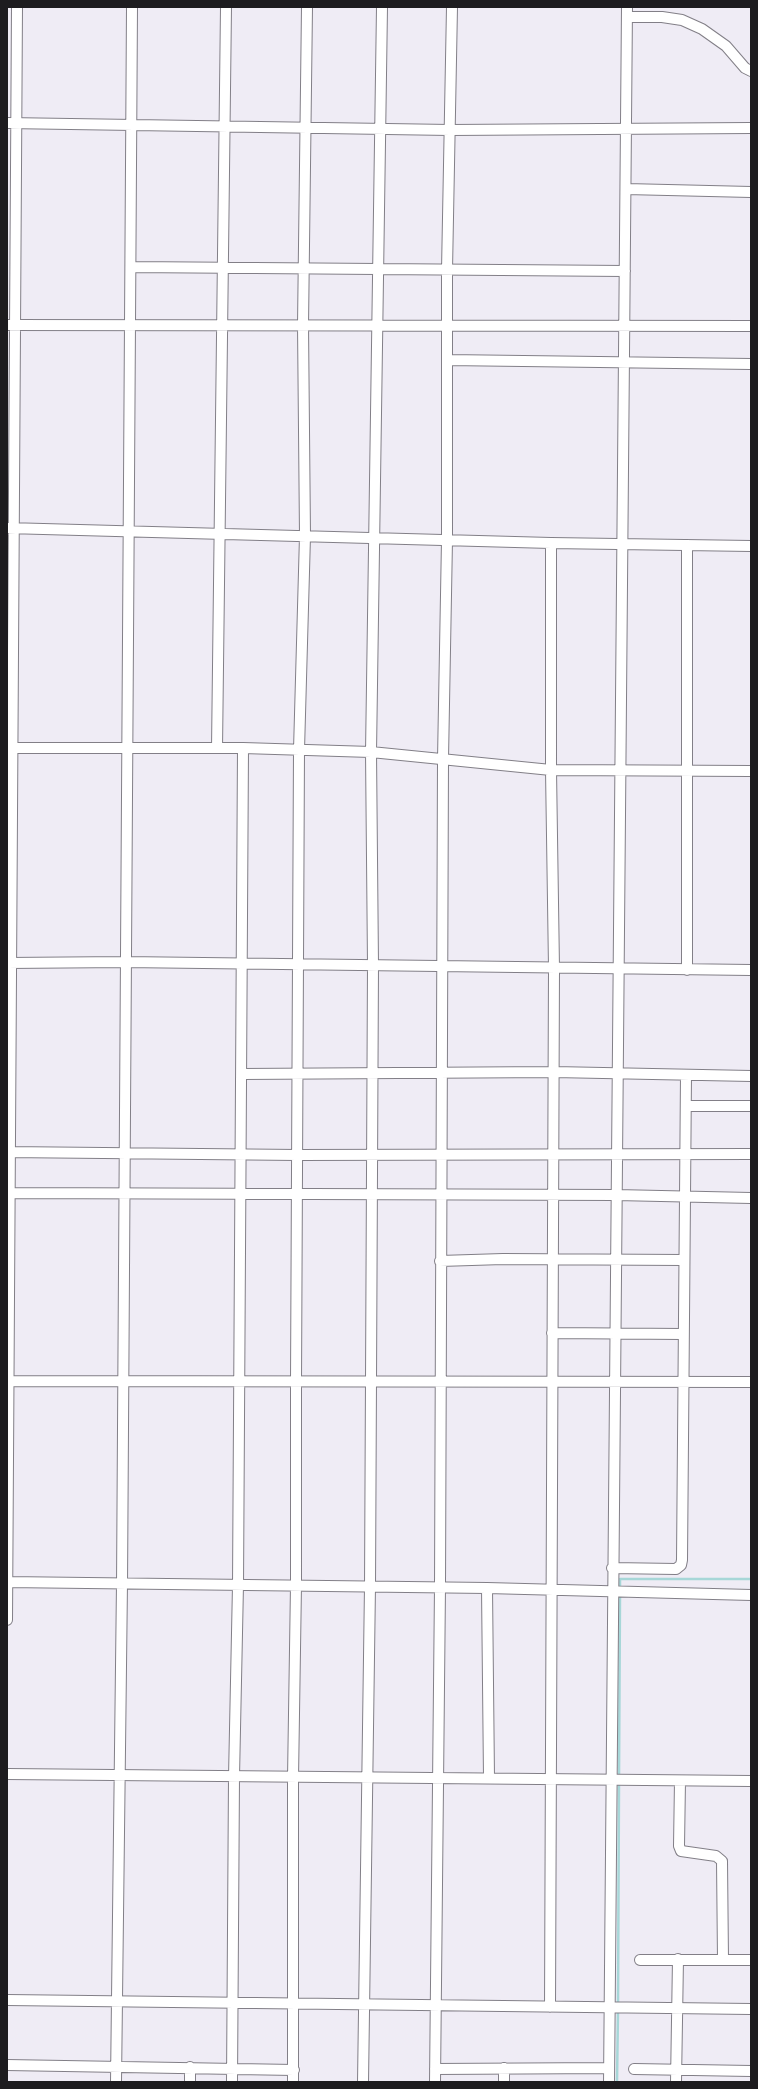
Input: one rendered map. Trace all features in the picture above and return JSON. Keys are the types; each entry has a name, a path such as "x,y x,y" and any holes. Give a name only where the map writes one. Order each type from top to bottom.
{"street":[{"path":"7,1620 11,123 17,7"},
{"path":"116,2082 122,1583 125,962 131,325 130,125 132,7"},
{"path":"218,748 223,127 226,7"},
{"path":"294,2082 293,1778 296,1585 299,750 305,536 303,325 307,7"},
{"path":"363,2082 366,1778 370,1586 371,1074 373,965 371,752 382,7"},
{"path":"435,2082 436,1778 440,1587 440,1194 443,759 447,540 447,270 452,7"},
{"path":"609,2082 608,2008 627,12 682,20 702,29 726,46 745,68 751,71"},
{"path":"11,123 450,130 751,128"},
{"path":"626,189 751,192"},
{"path":"131,266 625,271"},
{"path":"11,325 447,326 625,324 751,326"},
{"path":"447,360 751,364"},
{"path":"11,528 551,543 751,546"},
{"path":"550,2007 554,1072 551,770 551,543"},
{"path":"687,545 687,970"},
{"path":"9,748 243,748 371,752 551,770 751,771"},
{"path":"232,2082 234,1777 238,1584 238,1381 242,1074 243,748"},
{"path":"8,963 125,962 751,970"},
{"path":"242,1074 554,1072 751,1076"},
{"path":"612,1568 676,1569 681,1565 686,1075"},
{"path":"686,1106 751,1106"},
{"path":"8,1152 241,1155 751,1154"},
{"path":"8,1193 371,1193 616,1195 751,1198"},
{"path":"440,1261 553,1259 684,1260"},
{"path":"552,1333 684,1334"},
{"path":"7,1381 751,1382"},
{"path":"7,1582 440,1587 751,1595"},
{"path":"487,1588 489,1778"},
{"path":"7,1774 293,1778 489,1778 611,1781 751,1781"},
{"path":"680,1781 679,1846 681,1851 716,1856 722,1861 723,1960"},
{"path":"640,1960 751,1960"},
{"path":"676,2082 678,1960"},
{"path":"7,2000 751,2010"},
{"path":"7,2065 294,2070"},
{"path":"190,2067 190,2082"},
{"path":"504,2068 504,2082"},
{"path":"435,2069 609,2068"},
{"path":"634,2069 751,2071"}],"waterway":[{"path":"620,1590 620,1579 751,1579"},
{"path":"619,1778 620,1595"},
{"path":"618,2006 619,1783"},
{"path":"617,2082 618,2011"}]}
